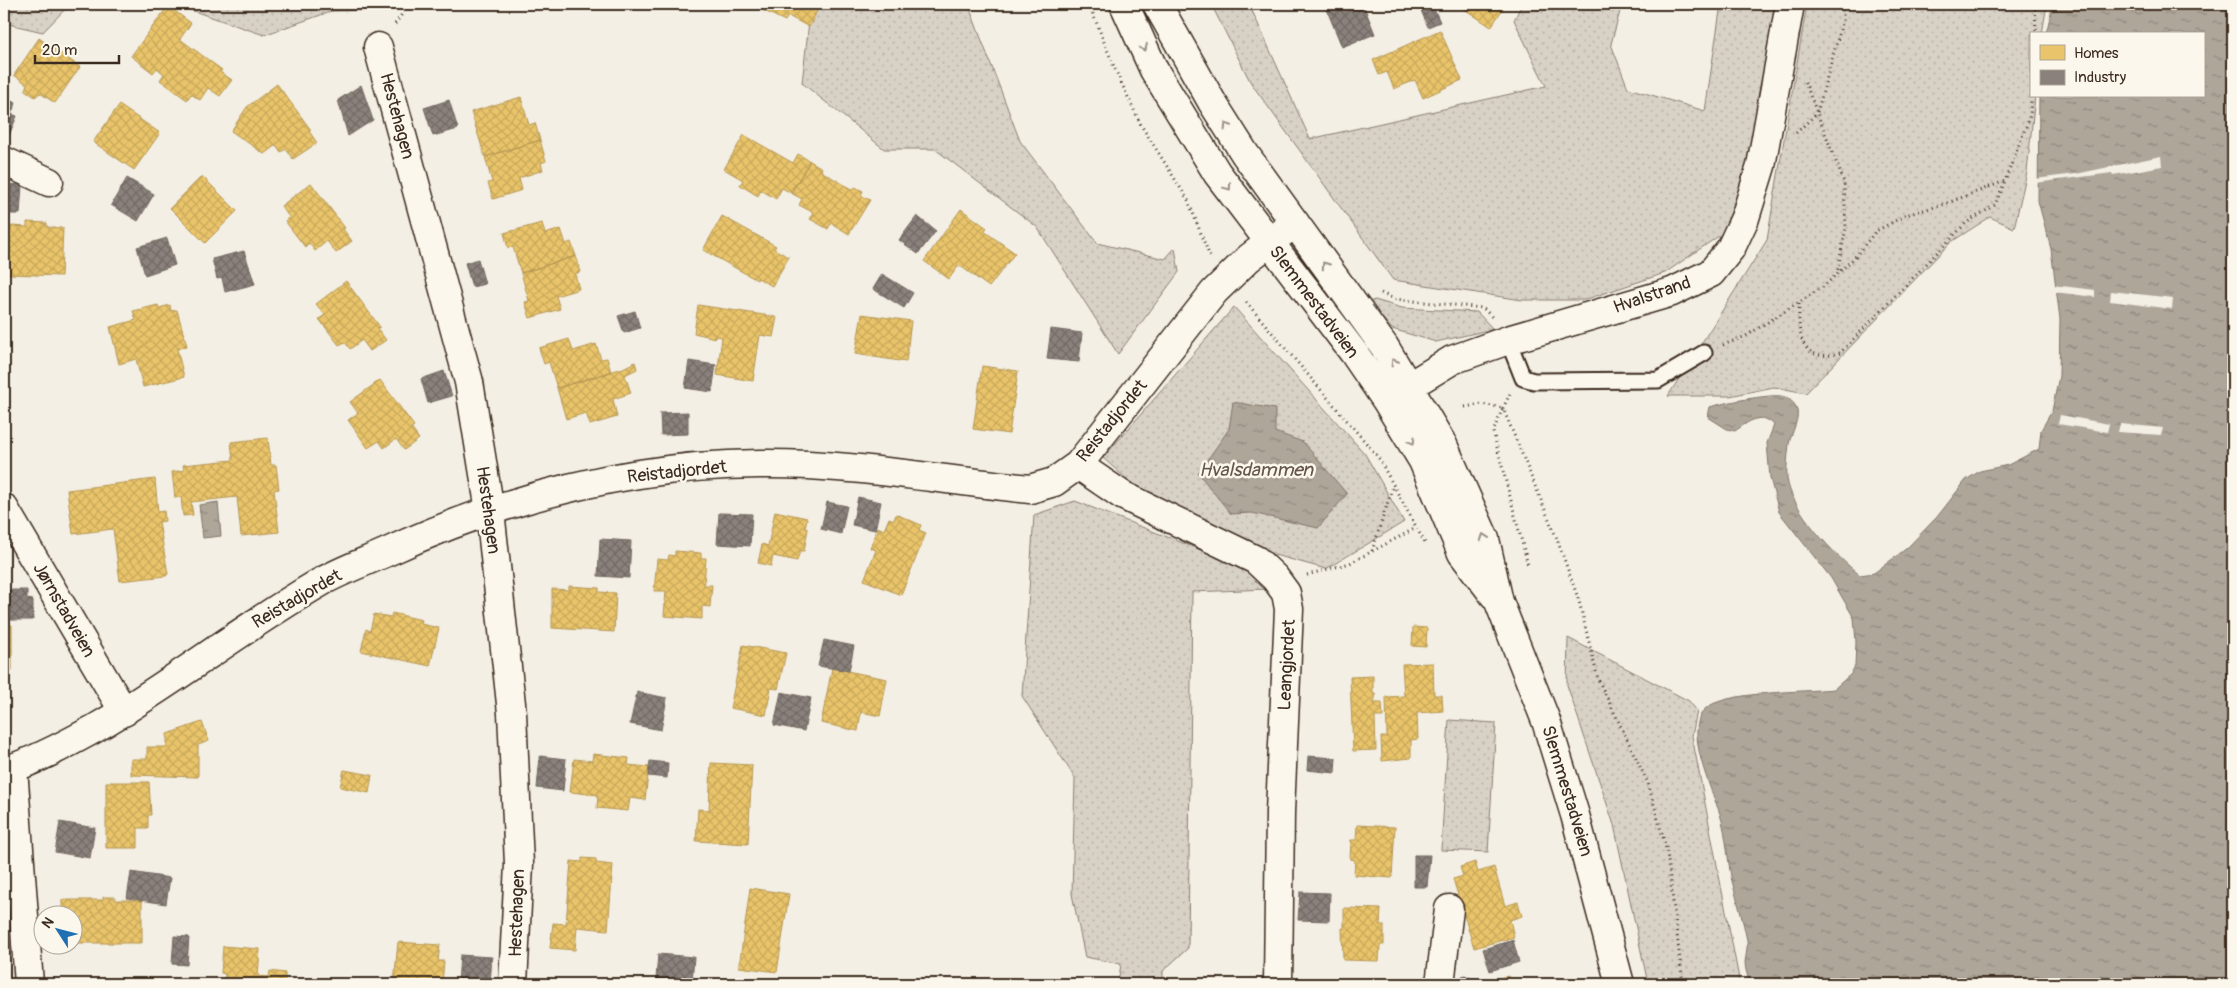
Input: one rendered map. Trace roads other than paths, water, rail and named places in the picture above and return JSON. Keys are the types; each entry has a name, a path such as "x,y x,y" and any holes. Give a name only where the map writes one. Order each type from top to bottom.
{"street":[{"name":"Slemmestadveien","path":"1124,4 1154,70 1217,173 1354,353 1386,400 1423,460 1462,553 1499,602"},
{"name":"Slemmestadveien","path":"1157,4 1212,102 1240,147 1384,346 1443,445 1485,539 1499,602 1530,677 1549,730 1575,814 1620,984"},
{"name":"Hvalstrand","path":"1386,400 1452,360 1508,340 1672,292 1711,273 1731,248 1742,225 1761,166 1790,4"},
{"name":"Hestehagen","path":"378,47 468,382 490,511 512,714 519,864 514,984"},
{"path":"4,161 49,182"},
{"name":"Reistadjordet","path":"29,984 8,770 65,745 124,712 264,617 325,580 441,527 556,490 651,472 760,464 869,470 1030,490 1054,482 1078,465 1214,292 1249,258 1295,223"},
{"name":"Leangjordet","path":"1078,465 1122,495 1256,560 1275,578 1286,593 1289,609 1280,812 1278,984"},
{"name":"Jørnstadveien","path":"4,508 124,712"},
{"path":"1440,984 1449,908"}],"lane":[{"path":"1508,340 1523,378 1534,381 1658,380 1704,353"}],"water":[{"path":"2053,4 2233,4 2233,984 1750,984 1745,965 1747,940 1732,881 1724,831 1698,745 1697,731 1699,719 1705,709 1715,703 1729,699 1766,693 1834,689 1851,674 1855,666 1856,642 1854,618 1831,578 1779,512 1770,478 1767,443 1774,425 1769,421 1759,418 1750,421 1735,431 1727,429 1708,417 1710,407 1767,396 1785,397 1793,403 1796,407 1797,416 1789,444 1787,478 1790,490 1805,518 1827,545 1860,575 1874,573 1907,548 1937,517 1966,480 1980,471 2008,465 2039,449 2041,430 2052,411 2059,376 2060,319 2051,249 2038,201 2039,98 2204,98 2204,32 2046,32"},
{"name":"Hvalsdammen","path":"1233,402 1275,409 1275,432 1303,442 1347,494 1318,528 1252,513 1231,514 1198,473 1229,429"},
{"path":"218,502 221,536 203,538 199,505"}]}
